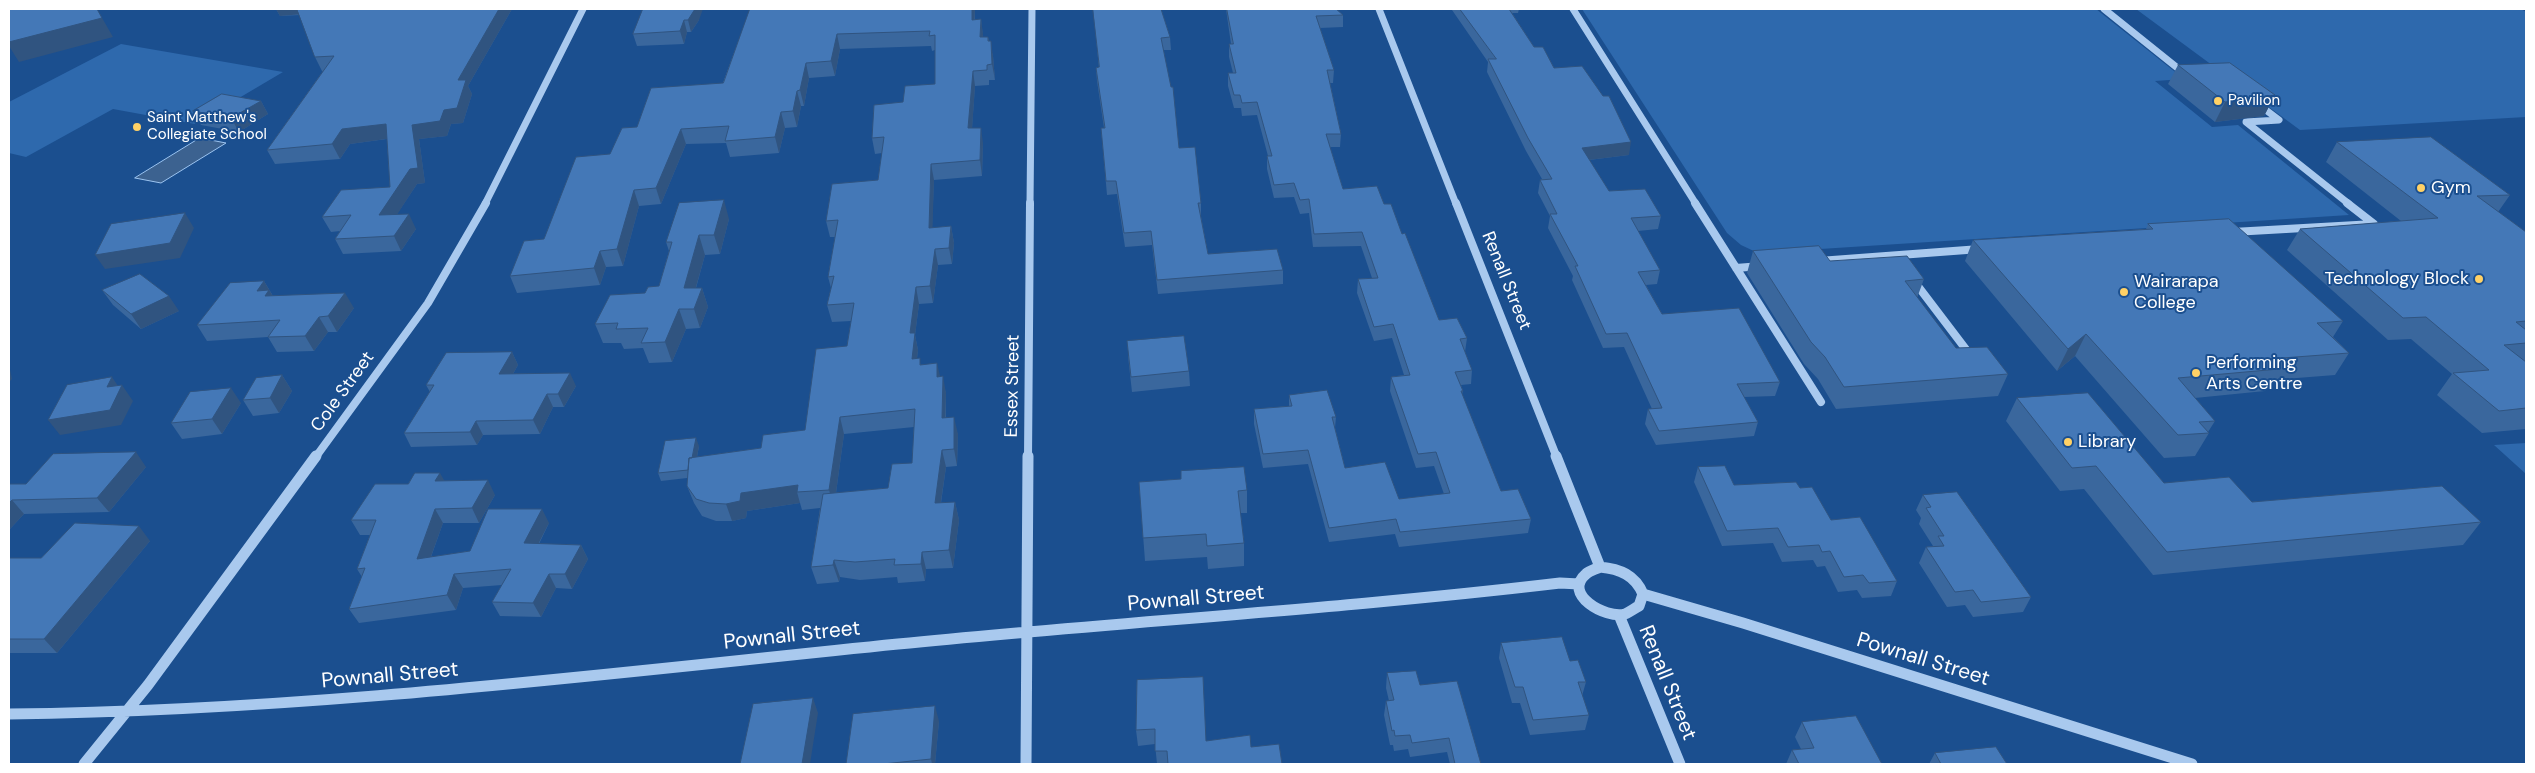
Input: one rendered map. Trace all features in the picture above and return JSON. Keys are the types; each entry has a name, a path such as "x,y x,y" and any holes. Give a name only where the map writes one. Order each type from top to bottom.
{"street":[{"name":"Cole Street","path":"84,764 148,685 428,303 481,213 582,9"},
{"name":"Essex Street","path":"1026,764 1032,9"},
{"name":"Renall Street","path":"1379,9 1600,567"},
{"path":"1573,9 1821,402"},
{"path":"2104,9 2190,78"},
{"path":"2228,232 2374,224 2246,122 2278,120 2250,98"},
{"path":"1805,262 1993,248"},
{"path":"1894,254 1900,262"},
{"path":"1736,268 1766,265"},
{"path":"1906,270 1976,363"},
{"path":"1600,567 1619,570 1628,574 1636,580 1643,594 1639,606 1627,614 1609,615 1589,606 1579,591 1579,584 1586,573 1600,567"},
{"name":"Pownall Street","path":"9,714 125,713 376,697 1027,631 1433,598 1560,583 1579,584"},
{"name":"Pownall Street","path":"1643,594 1743,623 2192,764"},
{"name":"Renall Street","path":"1619,615 1680,764"}],"shaded area":[{"path":"1582,9 2096,9 2184,79 2155,81 2212,127 2238,125 2349,215 1758,253 1741,245 1727,233"},
{"path":"2136,9 2521,9 2526,12 2526,117 2300,130"},
{"path":"121,44 283,72 195,124 113,109 26,157 9,153 9,102"},
{"path":"200,138 226,143 161,183 135,178"},
{"path":"2526,443 2526,474 2494,445"}],"building":[{"path":"9,9 97,9 102,18 9,42"},
{"path":"297,9 499,9 458,80 466,80 457,108 444,110 440,121 412,125 418,168 410,169 379,215 409,214 394,236 335,239 351,215 322,217 341,190 390,187 386,124 342,129 332,144 267,150 334,56 315,57"},
{"path":"643,9 695,9 688,20 684,20 680,31 633,34"},
{"path":"750,9 972,9 972,20 981,19 980,37 988,37 988,41 991,41 992,64 987,65 987,70 973,71 968,128 981,128 980,160 931,164 929,228 951,226 949,248 935,249 930,286 916,287 910,333 915,333 912,359 920,358 920,365 937,363 937,377 943,376 942,418 954,417 954,449 942,450 935,503 955,502 949,550 922,552 921,564 894,565 895,559 855,562 834,560 833,565 811,567 823,494 888,488 892,464 912,463 915,409 840,417 829,490 797,492 798,485 741,493 740,501 726,504 709,503 696,499 687,486 689,458 761,448 763,435 805,430 816,349 847,346 854,303 827,305 834,276 828,277 838,220 826,221 832,184 878,180 884,137 872,138 874,105 903,102 905,86 935,84 935,35 929,36 930,31 837,34 831,61 806,63 793,111 781,112 775,137 725,141 729,126 681,129 656,188 634,190 617,249 600,251 594,268 510,276 524,241 544,239 576,157 610,154 622,128 637,127 651,88 723,83"},
{"path":"1093,9 1161,9 1170,37 1161,38 1171,87 1173,87 1179,148 1195,147 1201,203 1198,203 1208,254 1277,249 1283,270 1157,280 1151,231 1124,233 1116,181 1106,181 1101,128 1105,128 1096,68 1099,67"},
{"path":"1227,9 1336,9 1343,15 1316,16 1334,70 1327,70 1341,134 1326,134 1343,189 1377,186 1384,204 1391,204 1402,234 1405,233 1439,320 1457,318 1467,338 1460,339 1472,370 1455,372 1463,391 1461,391 1501,491 1518,489 1531,519 1400,532 1396,519 1329,528 1308,450 1263,454 1254,409 1292,406 1289,395 1327,390 1336,417 1332,417 1345,468 1385,462 1399,499 1450,493 1436,452 1418,454 1391,377 1410,375 1393,324 1374,327 1358,279 1378,278 1362,232 1314,234 1309,199 1300,200 1294,183 1274,185 1267,156 1272,156 1257,102 1242,103 1240,95 1234,95 1228,73 1236,73 1229,44 1233,44"},
{"path":"1460,9 1509,9 1534,47 1543,47 1554,68 1582,66 1603,96 1609,96 1631,142 1582,148 1609,191 1645,189 1661,216 1631,218 1660,270 1638,272 1662,314 1739,308 1780,382 1737,384 1758,422 1659,431 1648,409 1662,408 1627,333 1606,334 1575,266 1578,266 1550,214 1557,214 1540,180 1552,179 1528,138 1488,59 1496,59"},
{"path":"2230,63 2275,95 2225,102 2178,65"},
{"path":"222,94 261,101 231,118 193,111"},
{"path":"2431,137 2510,195 2477,196 2526,232 2526,321 2516,322 2526,330 2526,343 2504,345 2526,362 2526,408 2499,411 2453,373 2489,370 2426,317 2403,318 2300,229 2438,218 2337,142"},
{"path":"724,200 714,235 699,235 684,288 702,288 694,309 679,309 665,342 641,343 648,328 616,329 618,323 595,324 610,295 645,293 648,287 659,286 672,242 666,242 679,203"},
{"path":"185,213 170,243 95,255 111,224"},
{"path":"2229,219 2343,321 2317,323 2349,353 2269,359 2279,369 2178,378 2215,421 2199,422 2209,433 2178,435 2086,334 2068,349 1973,240 2153,229 2148,224"},
{"path":"1819,246 1830,261 1907,256 1924,279 1905,281 1956,348 1987,347 2008,374 1844,387 1825,357 1811,342 1753,251"},
{"path":"140,274 169,296 131,314 102,290"},
{"path":"264,281 257,291 269,290 265,296 345,293 328,316 319,317 305,336 268,337 280,320 197,325 230,283"},
{"path":"1184,336 1189,371 1131,377 1127,341"},
{"path":"512,352 499,374 570,373 558,394 547,394 533,420 476,421 470,432 404,433 434,385 426,385 446,353"},
{"path":"282,375 270,398 243,400 256,378"},
{"path":"112,377 107,387 122,385 110,410 48,420 67,385"},
{"path":"231,388 212,419 171,423 190,392"},
{"path":"2088,393 2164,483 2229,477 2252,502 2442,486 2481,522 2167,552 2096,466 2072,468 2017,398"},
{"path":"696,438 692,458 689,458 688,470 658,473 665,441"},
{"path":"136,452 97,498 12,500 9,503 9,484 26,484 53,454"},
{"path":"1725,466 1734,485 1796,482 1800,488 1812,487 1831,520 1860,517 1897,581 1869,583 1863,575 1844,577 1830,551 1822,552 1819,545 1788,547 1778,528 1727,531 1698,467"},
{"path":"1244,467 1247,490 1238,491 1244,543 1207,546 1206,534 1143,538 1139,482 1181,479 1181,471"},
{"path":"415,473 440,473 435,481 488,480 472,508 435,509 417,559 470,551 488,509 542,509 524,543 581,545 565,574 549,574 533,603 492,602 511,569 454,574 447,595 349,609 365,568 357,569 376,520 351,520 375,484 408,484"},
{"path":"1957,492 2031,597 1981,602 1973,590 1955,592 1926,547 1944,546 1938,536 1944,536 1926,508 1931,507 1923,495"},
{"path":"75,523 139,526 44,639 9,639 9,558 41,558"},
{"path":"1562,637 1570,661 1578,660 1586,682 1578,682 1589,715 1533,720 1523,687 1515,687 1501,643"},
{"path":"1416,671 1420,685 1457,681 1481,764 1455,764 1449,738 1412,743 1410,735 1395,736 1394,730 1392,731 1386,701 1394,700 1387,673"},
{"path":"1203,677 1206,741 1250,735 1251,747 1279,744 1282,764 1168,764 1167,751 1155,751 1155,729 1136,730 1137,680"},
{"path":"813,698 802,764 740,764 753,704"},
{"path":"935,706 931,759 883,764 846,764 853,714"},
{"path":"1856,716 1882,764 1799,764 1792,750 1814,748 1802,722"},
{"path":"1996,747 2007,764 1941,764 1935,753"}],"place":[{"name":"Pavilion","path":"2218,101"},
{"name":"Saint Matthew's Collegiate School","path":"137,127"},
{"name":"Gym","path":"2421,188"},
{"name":"Technology Block","path":"2479,279"},
{"name":"Wairarapa College","path":"2124,292"},
{"name":"Performing Arts Centre","path":"2196,373"},
{"name":"Library","path":"2068,442"}]}
